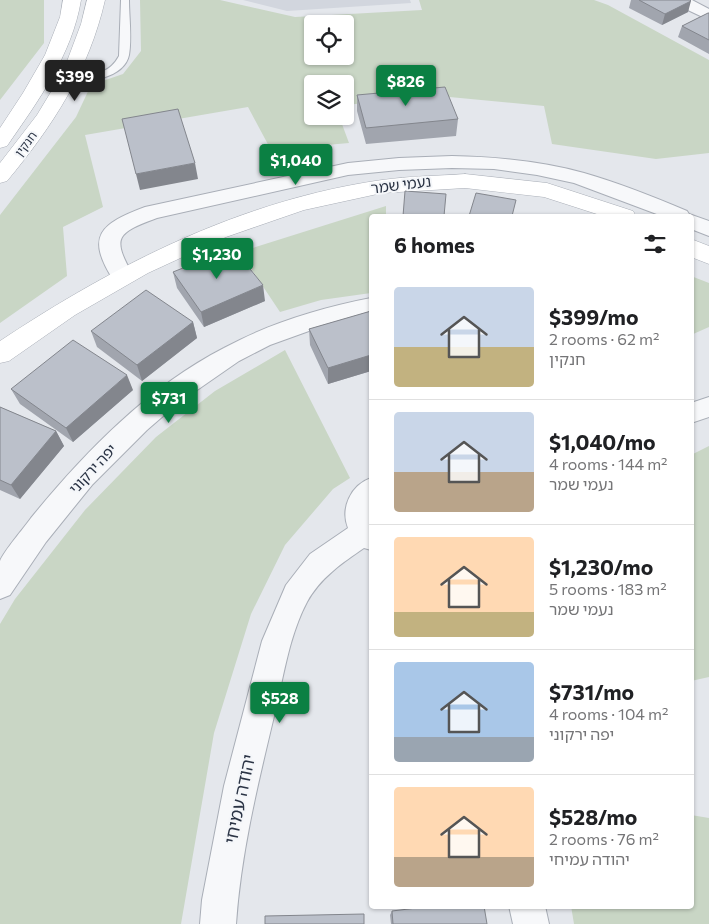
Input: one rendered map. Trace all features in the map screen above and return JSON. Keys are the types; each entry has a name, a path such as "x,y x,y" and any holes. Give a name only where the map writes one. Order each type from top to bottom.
{"street":[{"name":"חנקין","path":"0,142 42,76 63,35 72,0"},
{"name":"חנקין","path":"0,176 48,114 68,78 85,42 96,0"},
{"path":"679,0 709,14"},
{"path":"122,275 110,254 109,244 112,233 123,223 152,212 348,169 398,164 494,163 537,169 579,178 637,198 675,214"},
{"name":"נעמי שמר","path":"0,354 74,304 122,275 250,220 295,205 332,196 410,182 457,180 542,188 578,198 620,214"},
{"path":"694,222 709,229"},
{"path":"694,248 709,256"},
{"name":"יפה ירקוני","path":"0,586 36,533 83,478 127,433 172,394 221,361 262,339 308,323 369,307"},
{"path":"694,412 709,407"},
{"path":"368,535 359,524 357,514 359,504 369,491"},
{"name":"יהודה עמיחי","path":"218,924 220,900 241,786 277,641 296,594 320,563 368,535"},
{"path":"528,909 531,924"}],"lane":[{"path":"68,78 89,78 106,74 114,70 121,63 124,56 125,0"}],"shaded area":[{"path":"243,0 410,0 411,3 287,11"}],"green space":[{"path":"0,0 44,0 44,43 0,100"},
{"path":"140,0 220,0 295,17 304,17 304,65 354,65 354,15 331,15 422,10 419,0 594,0 608,5 709,60 709,153 656,159 552,144 544,106 439,96 354,104 354,75 304,75 304,125 342,125 349,143 271,150 248,107 85,135 103,207 63,227 67,276 0,323 0,215 76,117 91,85 123,74 141,51"},
{"path":"386,206 386,214 369,214 369,293 321,300 280,312 240,252"},
{"path":"694,277 709,283 709,327 694,334"},
{"path":"285,350 350,478 333,489 285,545 251,614 214,733 181,924 0,924 0,624 15,599 85,510 156,437 215,391"},
{"path":"709,446 709,677 694,680 694,454"},
{"path":"694,816 709,818 709,924 574,924 572,909 694,909"}],"building":[{"path":"639,0 690,0 691,1 665,14"},
{"path":"708,13 709,40 682,26"},
{"path":"445,87 458,119 366,128 357,95"},
{"path":"178,109 195,163 136,174 122,119"},
{"path":"405,191 446,194 444,214 403,214"},
{"path":"476,193 516,200 512,214 470,214"},
{"path":"233,248 263,285 201,312 173,272"},
{"path":"146,290 193,322 137,365 91,331"},
{"path":"369,312 369,356 328,368 309,329"},
{"path":"73,340 127,375 66,428 11,389"},
{"path":"0,407 56,431 11,485 0,480"},
{"path":"408,909 484,909 487,924 393,924 392,911"},
{"path":"364,914 364,924 265,924 265,916"}]}
